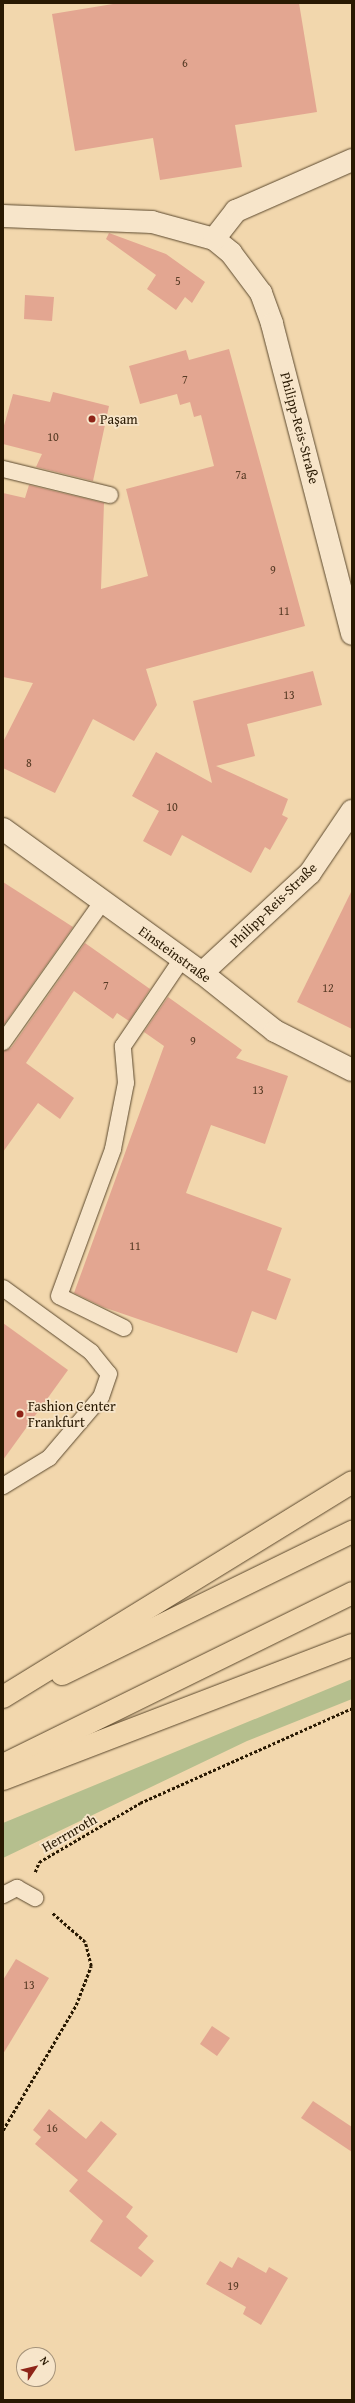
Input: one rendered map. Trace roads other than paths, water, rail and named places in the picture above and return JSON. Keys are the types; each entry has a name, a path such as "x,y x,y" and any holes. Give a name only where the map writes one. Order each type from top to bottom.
{"highway":[{"path":"3,1697 352,1482"},
{"path":"3,1703 352,1532"},
{"path":"3,1765 352,1593"},
{"path":"3,1779 352,1645"}],"street":[{"path":"214,239 236,211 352,160"},
{"name":"Philipp-Reis-Straße","path":"3,216 152,222 214,239 247,272 261,293 272,324 346,582 352,634"},
{"name":"Philipp-Reis-Straße","path":"202,973 310,873 352,811"},
{"name":"Einsteinstraße","path":"3,829 202,973 275,1031 352,1070"}],"lane":[{"path":"3,469 110,495"},
{"path":"3,1042 103,901"},
{"path":"124,1328 59,1296 113,1149 126,1083 123,1046 182,959"},
{"path":"3,1288 91,1352 109,1374 101,1397 49,1458 3,1486"},
{"path":"3,1895 17,1888 35,1898"}],"place":[{"name":"Paşam","path":"92,419"},
{"name":"Fashion Center Frankfurt","path":"20,1414"}]}
